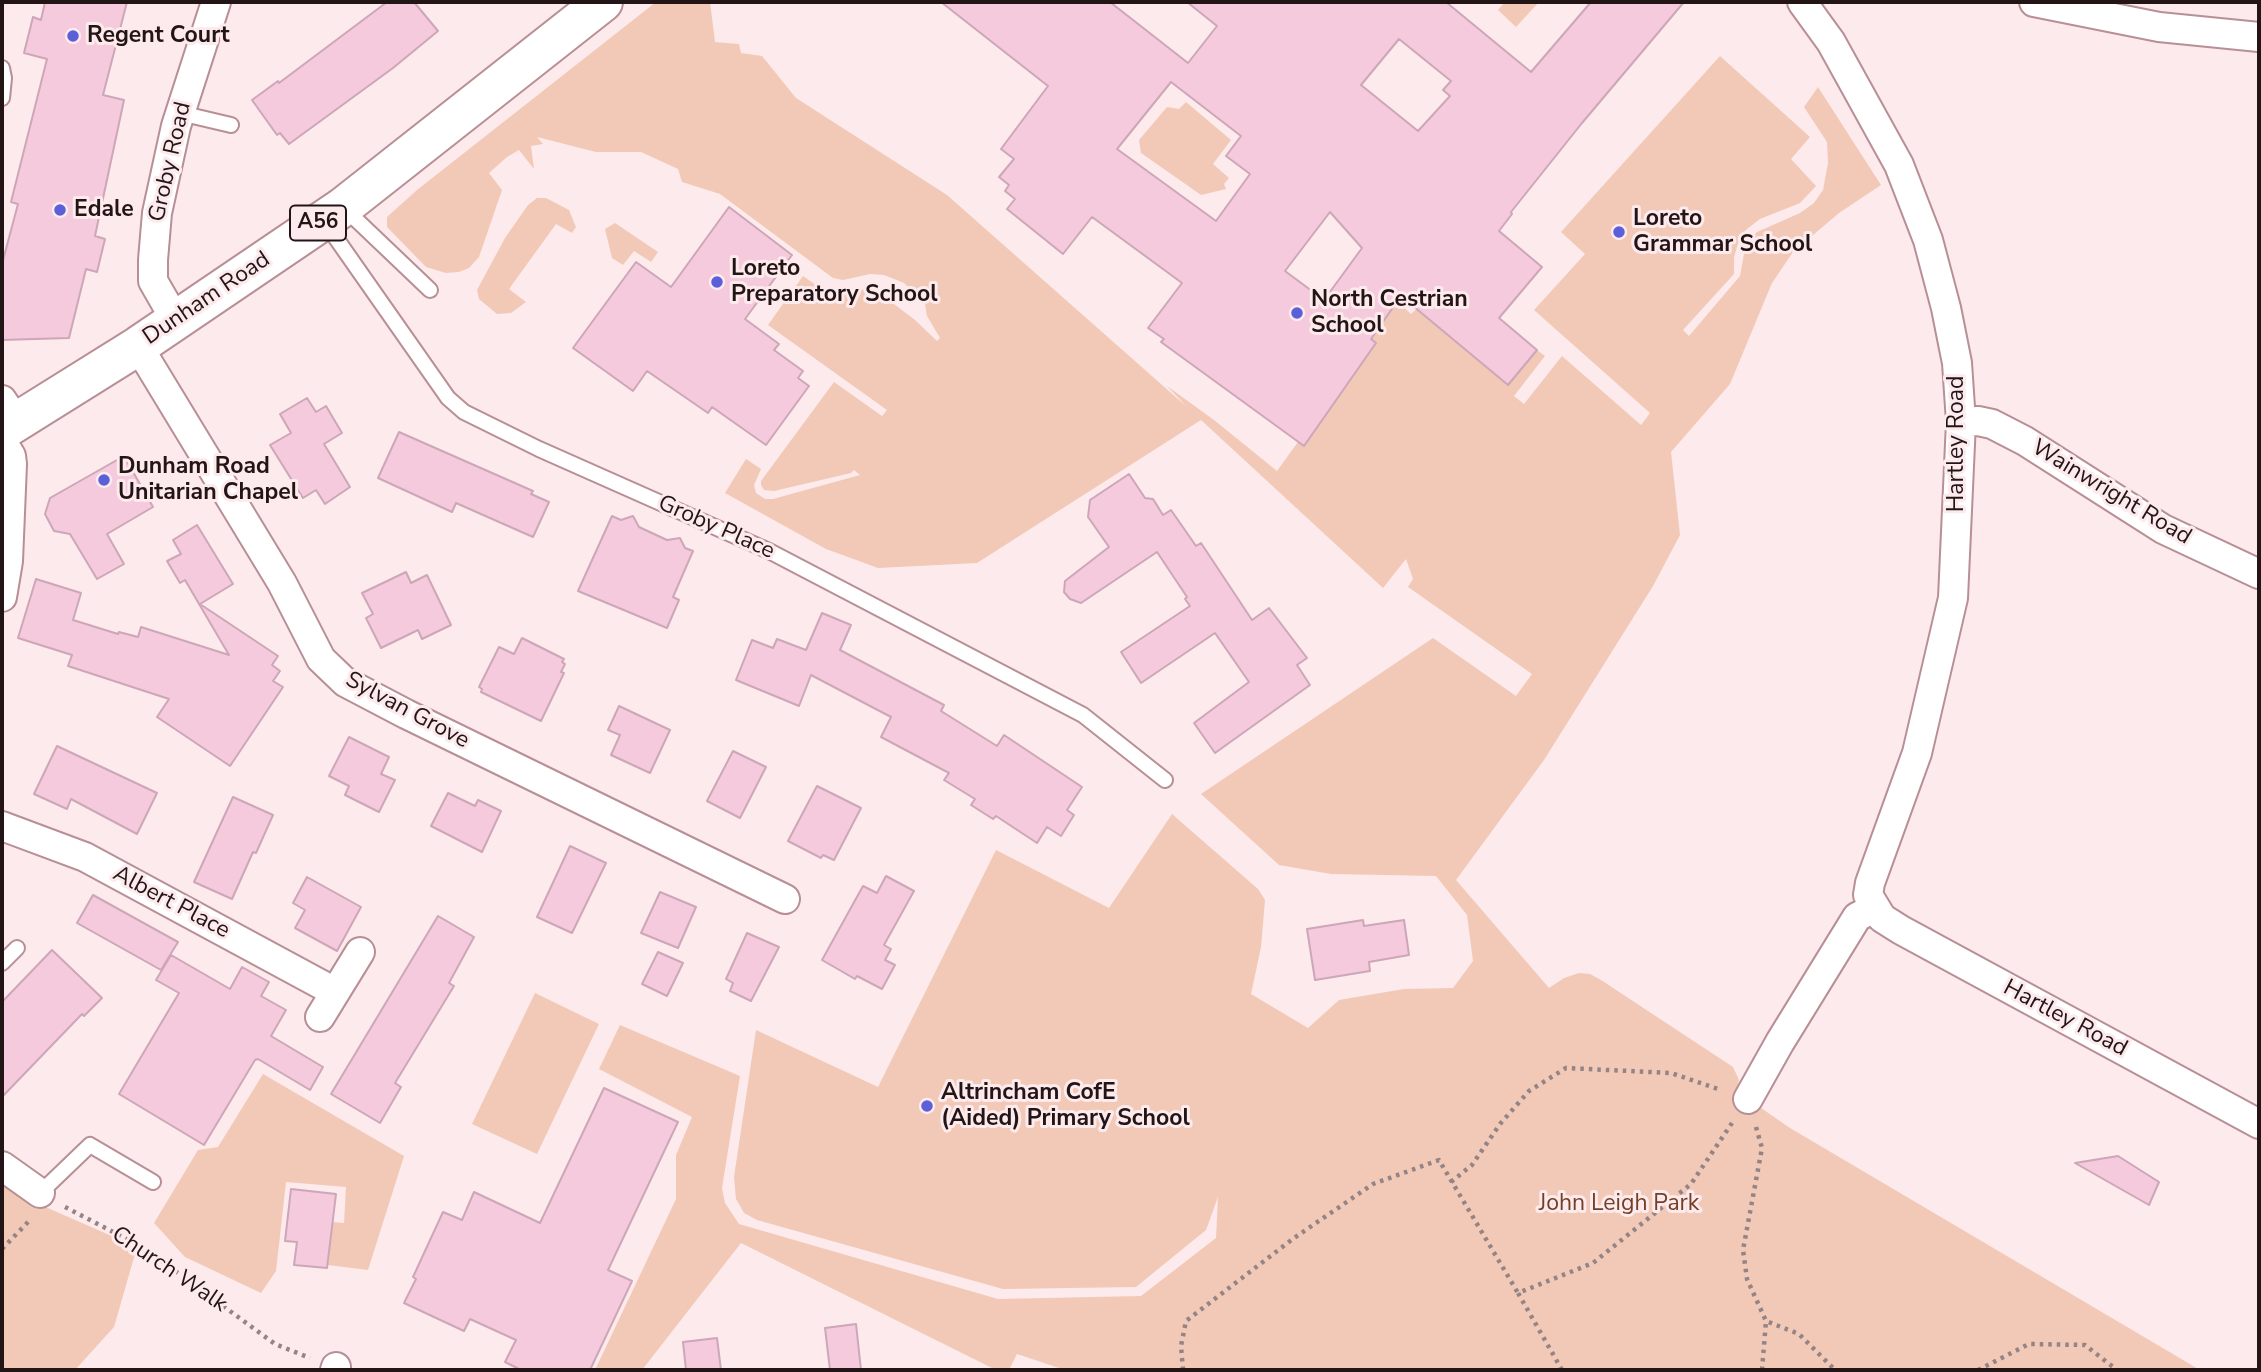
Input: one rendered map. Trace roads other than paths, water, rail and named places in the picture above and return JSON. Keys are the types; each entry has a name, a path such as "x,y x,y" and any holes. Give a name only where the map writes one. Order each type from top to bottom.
{"highway":[{"name":"Dunham Road","path":"5,423 138,346 333,214 603,2"}],"street":[{"name":"Groby Road","path":"176,321 153,281 158,213 180,113 216,2"},
{"name":"Hartley Road","path":"1802,2 1830,42 1899,165 1928,240 1957,363 1961,422 1953,598 1917,753 1868,895 1882,918 1901,930 2259,1124"},
{"path":"2034,2 2159,27 2259,37"},
{"name":"Sylvan Grove","path":"138,346 282,583 321,659 345,682 785,899"},
{"name":"Wainwright Road","path":"1961,422 1992,424 2014,435 2163,528 2259,574"},
{"path":"2,597 8,561 12,464 5,423"},
{"name":"Albert Place","path":"2,826 85,857 335,992"},
{"path":"1748,1099 1857,918 1874,908"},
{"path":"320,1017 360,952"},
{"path":"2,1166 44,1196"}],"lane":[{"path":"2,68 2,98"},
{"path":"180,113 231,125"},
{"path":"333,214 430,290"},
{"name":"Groby Place","path":"333,214 448,398 464,412 539,449 769,551 1083,715 1165,780"},
{"path":"2,963 17,948"},
{"path":"44,1196 90,1145 153,1182"}],"place":[{"name":"Regent Court","path":"73,36"},
{"name":"Edale","path":"60,210"},
{"name":"Loreto Grammar School","path":"1619,232"},
{"name":"Loreto Preparatory School","path":"717,282"},
{"name":"North Cestrian School","path":"1297,313"},
{"name":"Dunham Road Unitarian Chapel","path":"104,480"},
{"name":"Altrincham CofE (Aided) Primary School","path":"927,1106"}],"park label":[{"name":"John Leigh Park","path":"1619,1204"}]}
